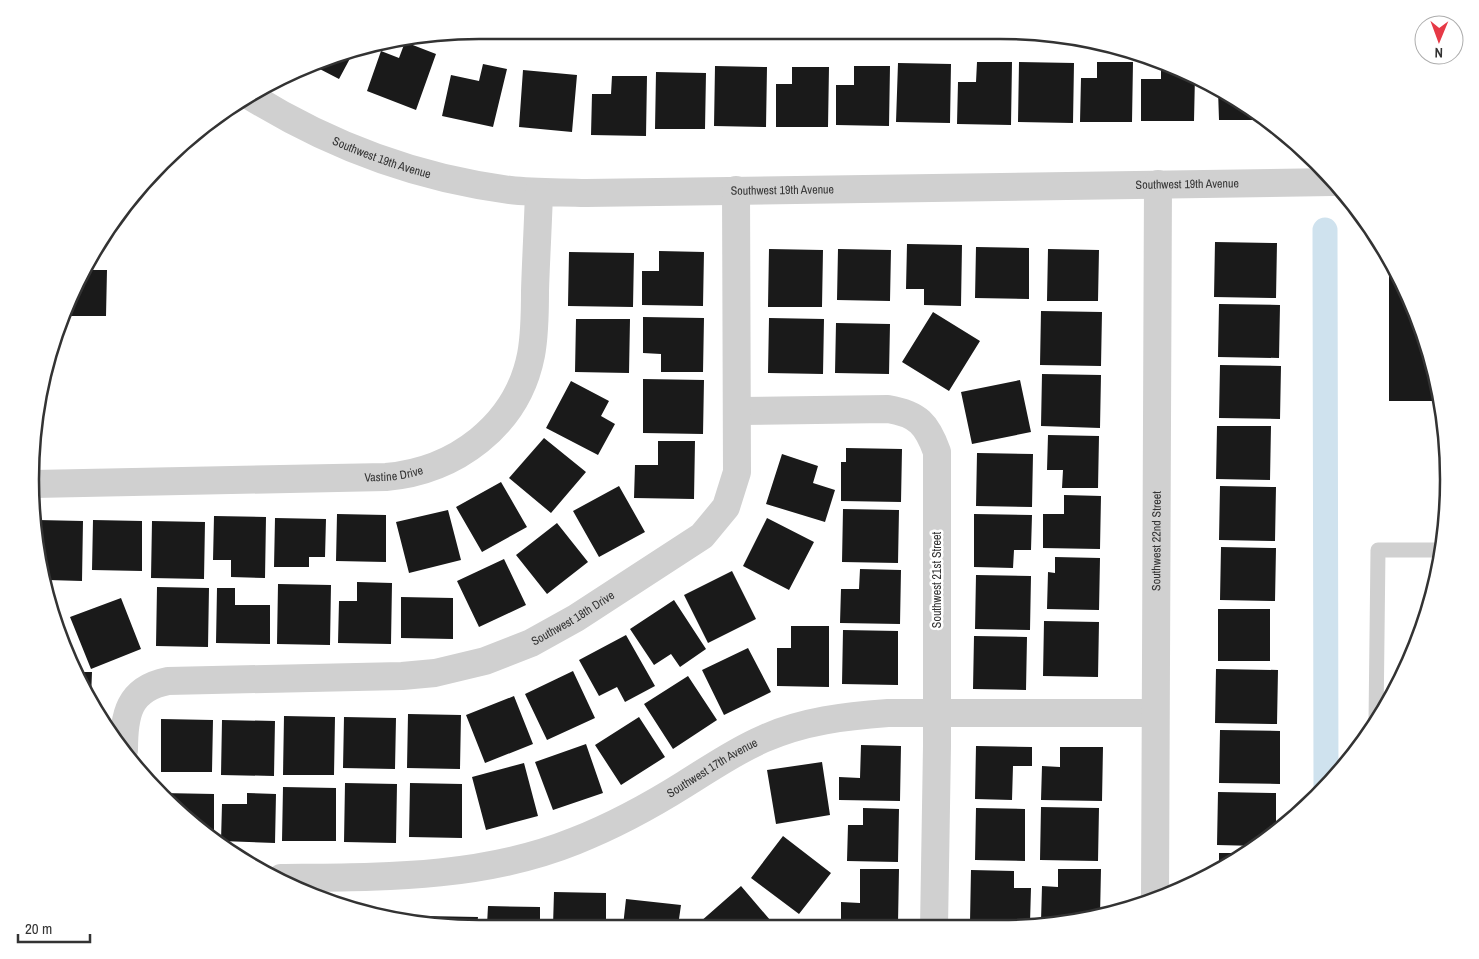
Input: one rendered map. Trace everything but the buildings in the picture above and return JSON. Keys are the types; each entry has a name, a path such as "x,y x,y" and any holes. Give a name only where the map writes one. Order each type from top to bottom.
{"street":[{"name":"Southwest 19th Avenue","path":"256,100 280,115 340,145 381,160 445,178 509,190 539,192 1324,182"},
{"name":"Southwest 22nd Street","path":"1155,892 1154,713 1158,184"},
{"name":"Southwest 18th Drive","path":"124,740 124,725 128,708 150,684 168,681 402,676 435,673 484,661 531,643 576,618 702,536 716,522 726,507 738,472 736,190"},
{"name":"Vastine Drive","path":"39,484 386,478 422,472 456,457 486,435 498,422 510,407 526,374 534,338 539,192"},
{"name":"Southwest 21st Street","path":"738,411 888,408 904,412 920,420 930,434 937,452 937,714 934,920"},
{"name":"Southwest 17th Avenue","path":"303,883 326,889 409,876 472,869 513,860 573,842 631,816 726,757 764,738 788,730 846,716 888,713 1154,713"}],"lane":[{"path":"1376,708 1378,550 1434,550"}],"waterway":[{"path":"1325,230 1326,775"}]}
